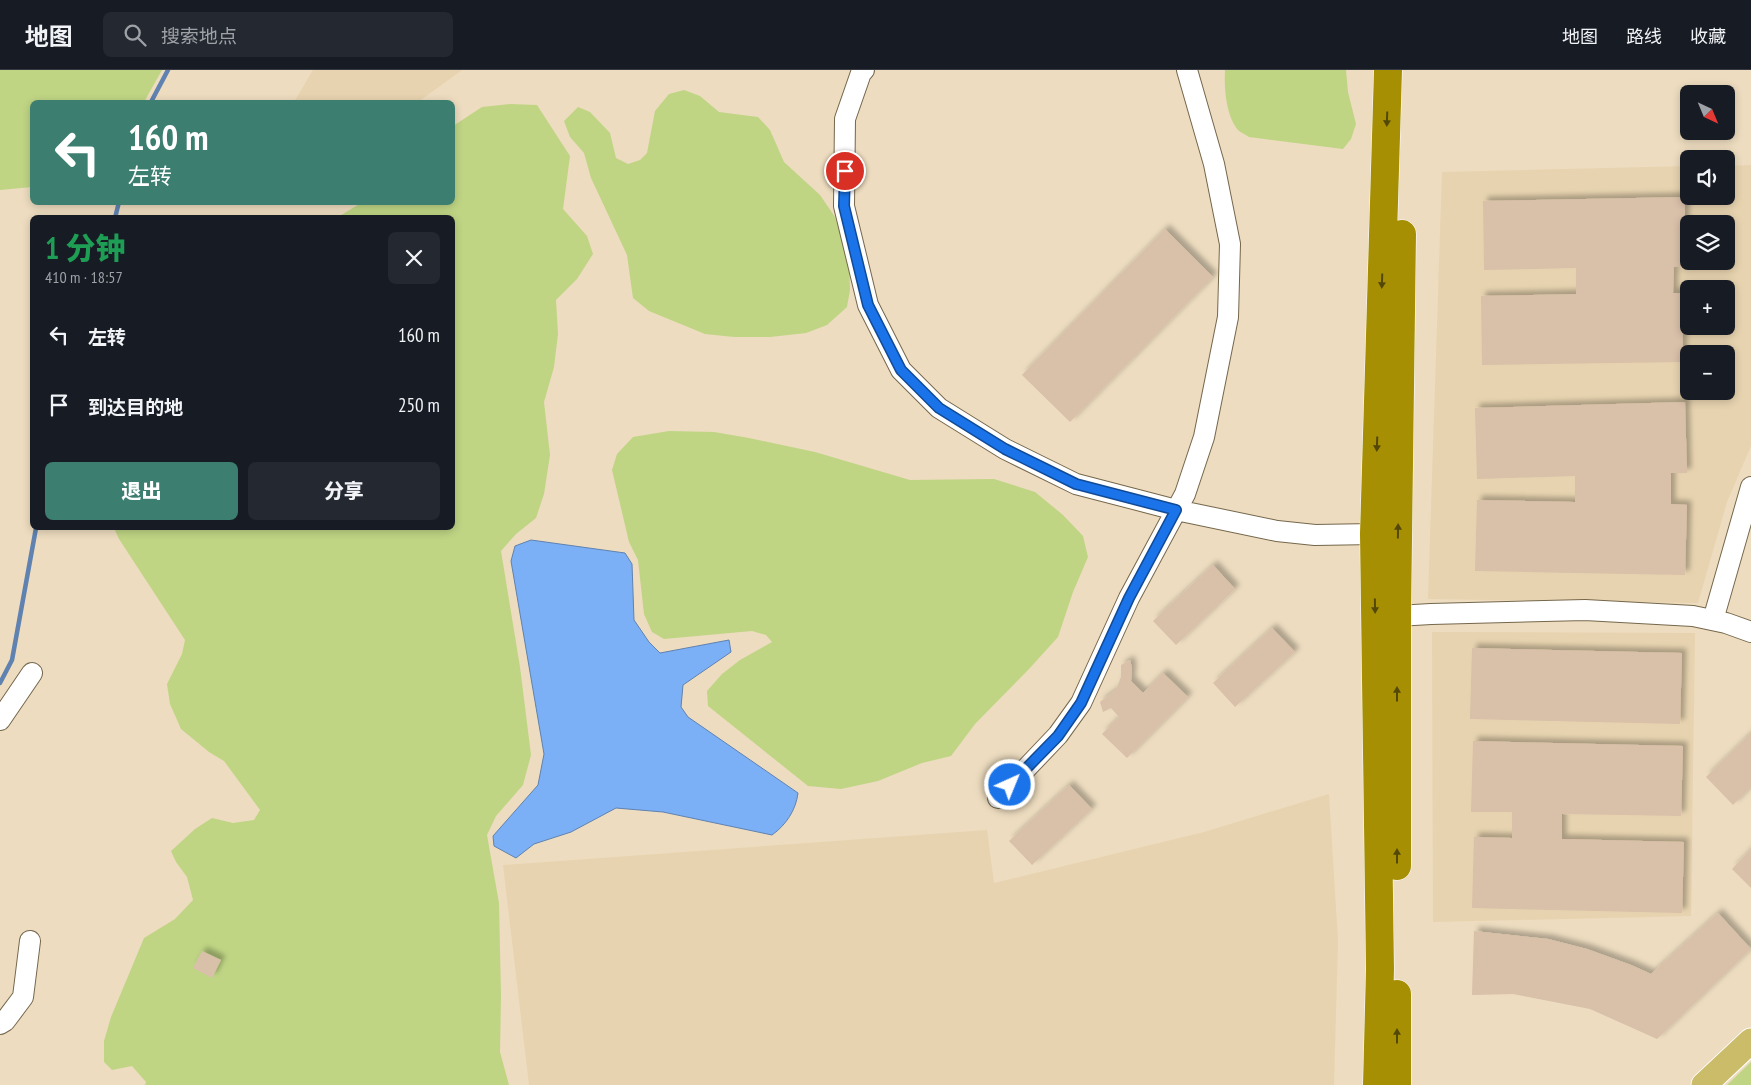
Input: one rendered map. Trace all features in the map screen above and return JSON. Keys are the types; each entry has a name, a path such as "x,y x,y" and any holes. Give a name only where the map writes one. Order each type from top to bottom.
{"highway":[{"path":"1376,1085 1380,969 1374,534 1388,70"},
{"path":"1398,1085 1397,616 1406,70"}],"main road":[{"path":"1704,1085 1751,1041"}],"street":[{"path":"864,70 861,73 846,119 844,206 868,305 901,370 939,408 1005,449 1076,484 1176,510 1276,531 1315,535 1374,534"},
{"path":"998,798 1058,736 1081,703 1129,598 1186,494 1204,437 1228,317 1230,244 1214,164 1187,70"},
{"path":"1713,620 1751,487"},
{"path":"1397,616 1585,610 1693,616 1751,632"},
{"path":"0,720 32,673"},
{"path":"0,1024 5,1021 23,997 30,941"}],"shaded area":[{"path":"313,70 462,70 421,100 295,100"},
{"path":"1751,165 1751,446 1727,502 1698,603 1428,599 1442,172 1680,166 1680,205 1735,205 1735,166"},
{"path":"1432,632 1695,633 1691,916 1433,922"},
{"path":"1329,794 1338,941 1334,1085 529,1085 503,865 987,830 994,883 1204,832"}],"green space":[{"path":"0,70 162,70 145,100 30,100 30,187 0,190"},
{"path":"1225,70 1346,70 1348,92 1356,124 1351,139 1343,149 1249,137 1239,131 1231,118 1226,94"},
{"path":"684,90 700,96 719,112 758,117 770,130 784,162 820,195 835,217 849,260 850,290 847,307 827,325 806,333 770,337 734,337 705,334 649,311 633,298 627,255 591,178 584,153 570,137 564,121 578,107 590,112 610,133 616,158 628,164 640,160 647,153 655,111 669,94"},
{"path":"510,104 537,105 570,156 563,209 587,236 593,254 577,279 556,300 558,334 554,367 544,402 550,455 544,494 536,518 516,534 501,551 520,667 531,755 523,785 496,816 487,835 499,903 500,1052 509,1085 145,1085 146,1082 132,1066 112,1070 104,1062 104,1041 111,1017 144,938 175,919 193,900 187,877 176,862 171,851 195,829 212,818 233,823 254,820 260,810 224,761 209,752 181,729 170,704 167,684 182,654 185,640 115,530 455,530 455,215 341,215 358,205 455,205 455,125 482,107"},
{"path":"669,431 714,432 749,438 815,452 910,480 994,479 1035,492 1063,515 1083,536 1088,557 1073,592 1058,637 975,724 951,756 922,763 878,781 841,789 808,786 708,706 707,691 722,674 740,660 772,642 766,635 752,631 664,639 652,632 644,614 638,560 629,542 612,470 617,454 633,437"},
{"path":"1751,1062 1751,1085 1727,1085"}],"water":[{"path":"531,540 625,553 632,564 634,620 649,642 660,653 729,640 731,652 683,685 681,707 688,717 798,793 793,811 777,831 772,835 663,812 616,808 571,832 534,844 516,858 494,846 493,836 538,785 544,754 511,561 515,546"}],"building":[{"path":"1680,197 1680,205 1685,205 1685,215 1680,215 1680,266 1674,267 1673,293 1680,293 1680,335 1683,335 1683,345 1680,345 1680,362 1482,365 1481,296 1576,294 1576,268 1484,270 1483,201"},
{"path":"1165,229 1213,277 1070,422 1022,375"},
{"path":"1685,402 1687,473 1671,473 1671,504 1687,505 1685,575 1475,571 1477,500 1575,502 1575,476 1477,479 1475,408"},
{"path":"1213,565 1235,589 1176,645 1153,621"},
{"path":"1272,628 1295,652 1235,707 1213,683"},
{"path":"1472,648 1682,653 1680,724 1470,719"},
{"path":"1130,660 1132,668 1131,681 1143,693 1163,673 1188,697 1127,758 1102,734 1119,717 1111,708 1103,712 1100,702 1116,690 1121,677 1121,665"},
{"path":"1751,733 1751,787 1733,805 1706,777"},
{"path":"1473,741 1683,746 1681,816 1562,814 1562,839 1684,842 1682,913 1472,908 1474,837 1512,838 1512,812 1471,812"},
{"path":"1069,785 1092,809 1032,865 1009,841"},
{"path":"1751,849 1751,888 1732,869"},
{"path":"1718,913 1751,949 1657,1039 1590,1009 1513,994 1472,995 1474,931 1548,939 1587,949 1651,974"},
{"path":"202,951 221,960 212,978 193,968"}],"waterway":[{"path":"152,100 168,70"},
{"path":"116,215 118,205"},
{"path":"0,683 12,660 36,530"}],"route":[{"path":"845,171 844,206 868,305 901,370 939,408 1005,449 1076,484 1176,510 1129,598 1081,703 1058,736 1010,785"}]}
